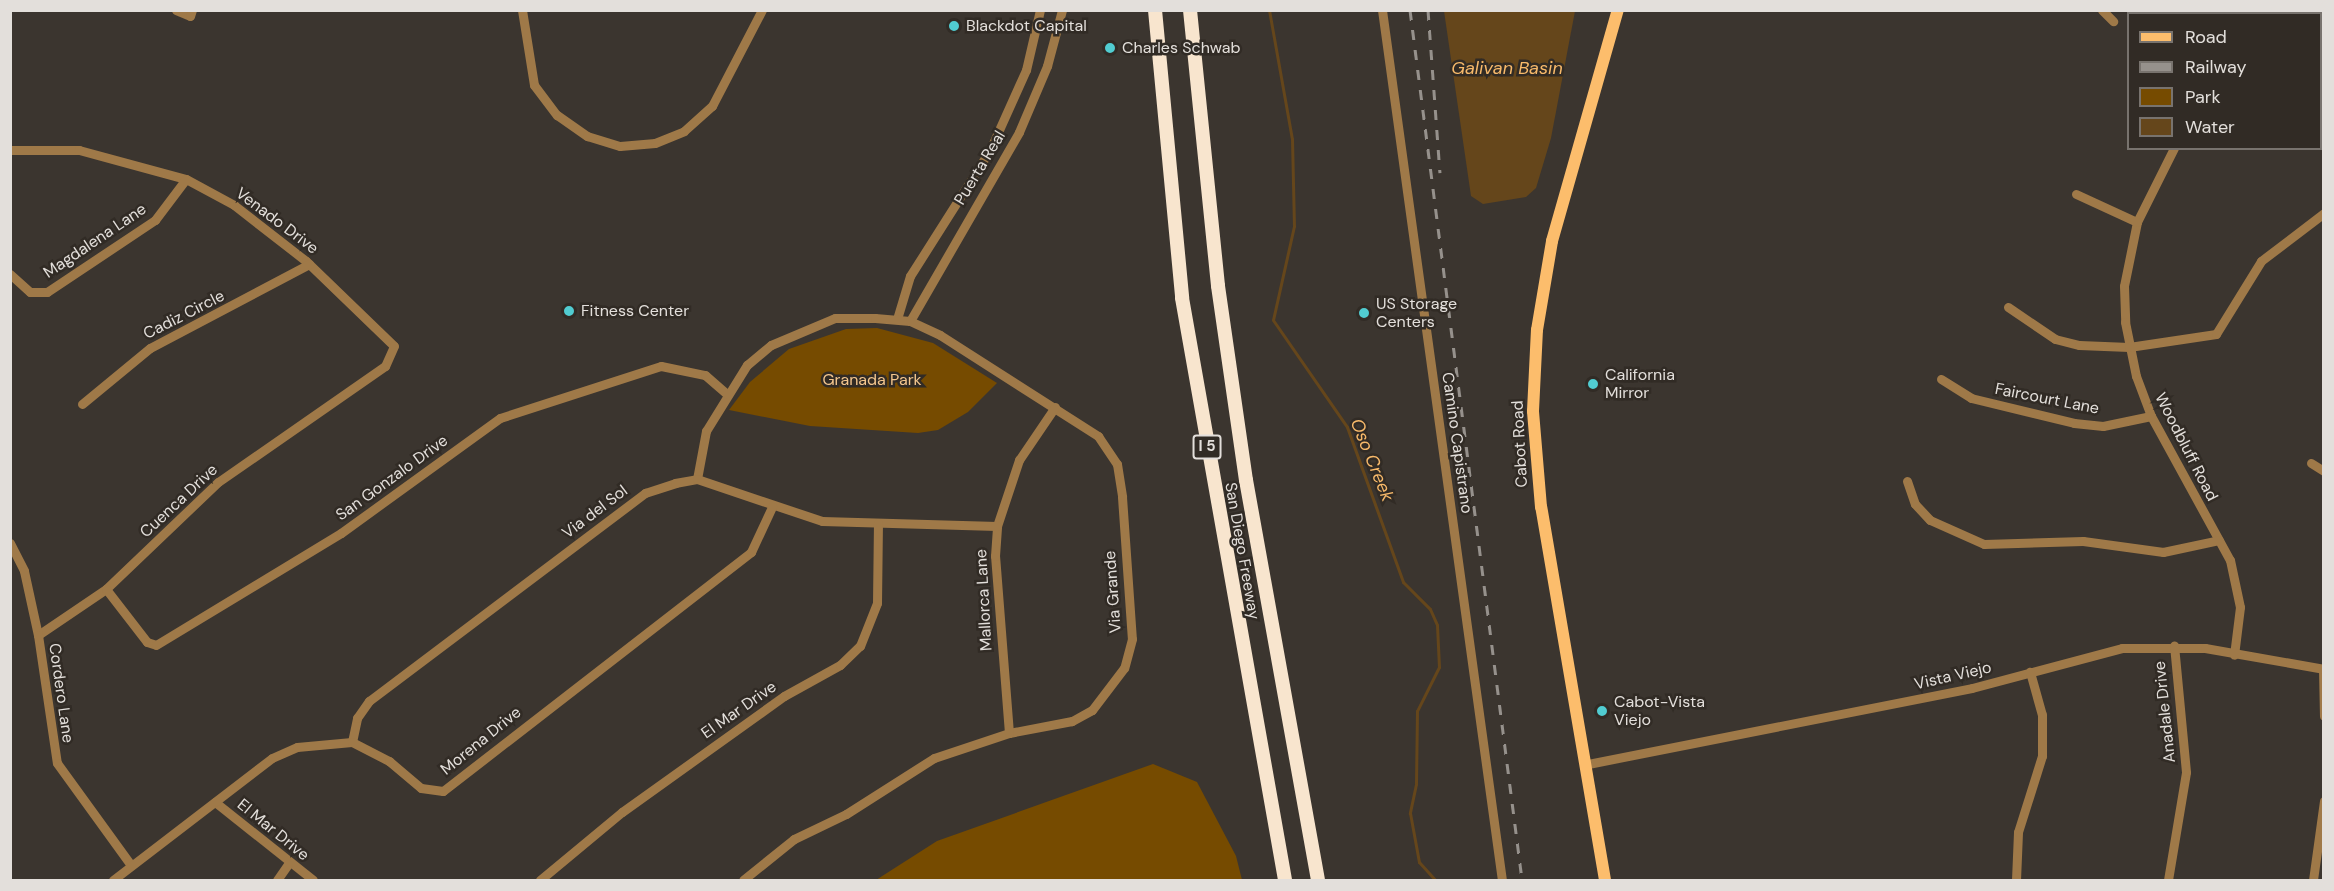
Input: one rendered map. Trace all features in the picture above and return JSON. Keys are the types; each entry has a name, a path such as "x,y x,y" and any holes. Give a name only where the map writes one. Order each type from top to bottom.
{"highway":[{"name":"San Diego Freeway","path":"1155,10 1182,298 1285,880"},
{"name":"San Diego Freeway","path":"1190,10 1241,446 1318,880"}],"main road":[{"name":"Cabot Road","path":"1605,880 1588,764 1538,487 1534,372 1552,241 1617,10"}],"street":[{"path":"176,10 190,16 192,10"},
{"path":"522,10 534,85 557,115 586,136 620,146 656,142 684,131 712,106 762,10"},
{"name":"Puerta Real","path":"897,320 910,276 990,150 1026,70 1040,10"},
{"name":"Puerta Real","path":"910,321 1019,132 1047,66 1062,10"},
{"name":"Camino Capistrano","path":"1382,10 1502,880"},
{"path":"2103,10 2113,21"},
{"name":"Venado Drive","path":"10,150 79,150 186,179 234,205 309,264 394,346"},
{"name":"Woodbluff Road","path":"2173,150 2137,222 2124,286 2129,347 2151,416 2230,560 2240,607 2234,655"},
{"name":"Magdalena Lane","path":"10,274 30,292 47,292 155,220 186,179"},
{"path":"2076,194 2137,222"},
{"path":"2008,307 2055,339 2129,347 2221,332 2261,261 2324,213"},
{"name":"Cadiz Circle","path":"82,404 150,348 309,264"},
{"path":"910,321 836,318 788,337 747,365 726,393 706,431 697,479 772,507 822,521 997,526"},
{"name":"Via Grande","path":"743,880 794,839 846,814 887,783 956,748 1009,733 1072,721 1092,710 1124,668 1132,639 1117,464 1098,436 910,321"},
{"name":"Cuenca Drive","path":"38,634 106,590 218,482 386,366 394,346"},
{"name":"San Gonzalo Drive","path":"106,590 147,642 156,645 341,533 516,411 662,366 705,375 726,393"},
{"name":"Faircourt Lane","path":"1941,379 1971,398 2074,423 2103,426 2151,416"},
{"name":"Mallorca Lane","path":"1009,733 995,556 997,526 1019,460 1054,407"},
{"path":"2311,463 2324,471"},
{"name":"Via del Sol","path":"352,742 357,718 369,701 645,494 697,479"},
{"path":"1907,482 1915,504 1930,520 1984,544 2083,542 2163,552 2219,540"},
{"name":"Morena Drive","path":"352,742 389,761 421,788 443,791 751,552 772,507"},
{"name":"El Mar Drive","path":"540,880 622,812 784,696 840,665 860,646 877,603 878,523"},
{"name":"Cordero Lane","path":"10,543 24,571 38,634 57,762 130,864"},
{"name":"Vista Viejo","path":"1588,764 1972,688 2103,651 2174,646 2323,669"},
{"name":"Anadale Drive","path":"2168,880 2186,772 2174,646"},
{"path":"2323,669 2324,716"},
{"path":"2016,880 2018,832 2042,748 2040,700 2030,672"},
{"path":"113,880 130,864 215,802 297,747 352,742"},
{"path":"2313,880 2324,801"},
{"name":"El Mar Drive","path":"215,802 288,864 312,880"},
{"path":"277,880 288,864"}],"green space":[{"name":"Granada Park","path":"877,328 933,343 997,383 968,412 938,430 918,433 810,426 729,410 750,382 789,349 846,329"},
{"path":"1153,764 1197,782 1236,856 1242,880 876,880 937,841"}],"water":[{"name":"Galivan Basin","path":"1444,11 1575,11 1551,138 1536,188 1526,197 1483,204 1471,196"}],"waterway":[{"name":"Oso Creek","path":"1269,10 1292,139 1294,226 1273,320 1347,427 1403,582 1430,609 1437,625 1439,667 1417,711 1416,784 1410,813 1419,862 1435,880"}],"railway":[{"path":"1410,10 1522,880"},
{"path":"1428,10 1440,173"}],"place":[{"name":"Blackdot Capital","path":"954,26"},
{"name":"Charles Schwab","path":"1110,48"},
{"name":"Fitness Center","path":"569,311"},
{"name":"US Storage Centers","path":"1364,313"},
{"name":"California Mirror","path":"1593,384"},
{"name":"Cabot-Vista Viejo","path":"1602,711"}]}
